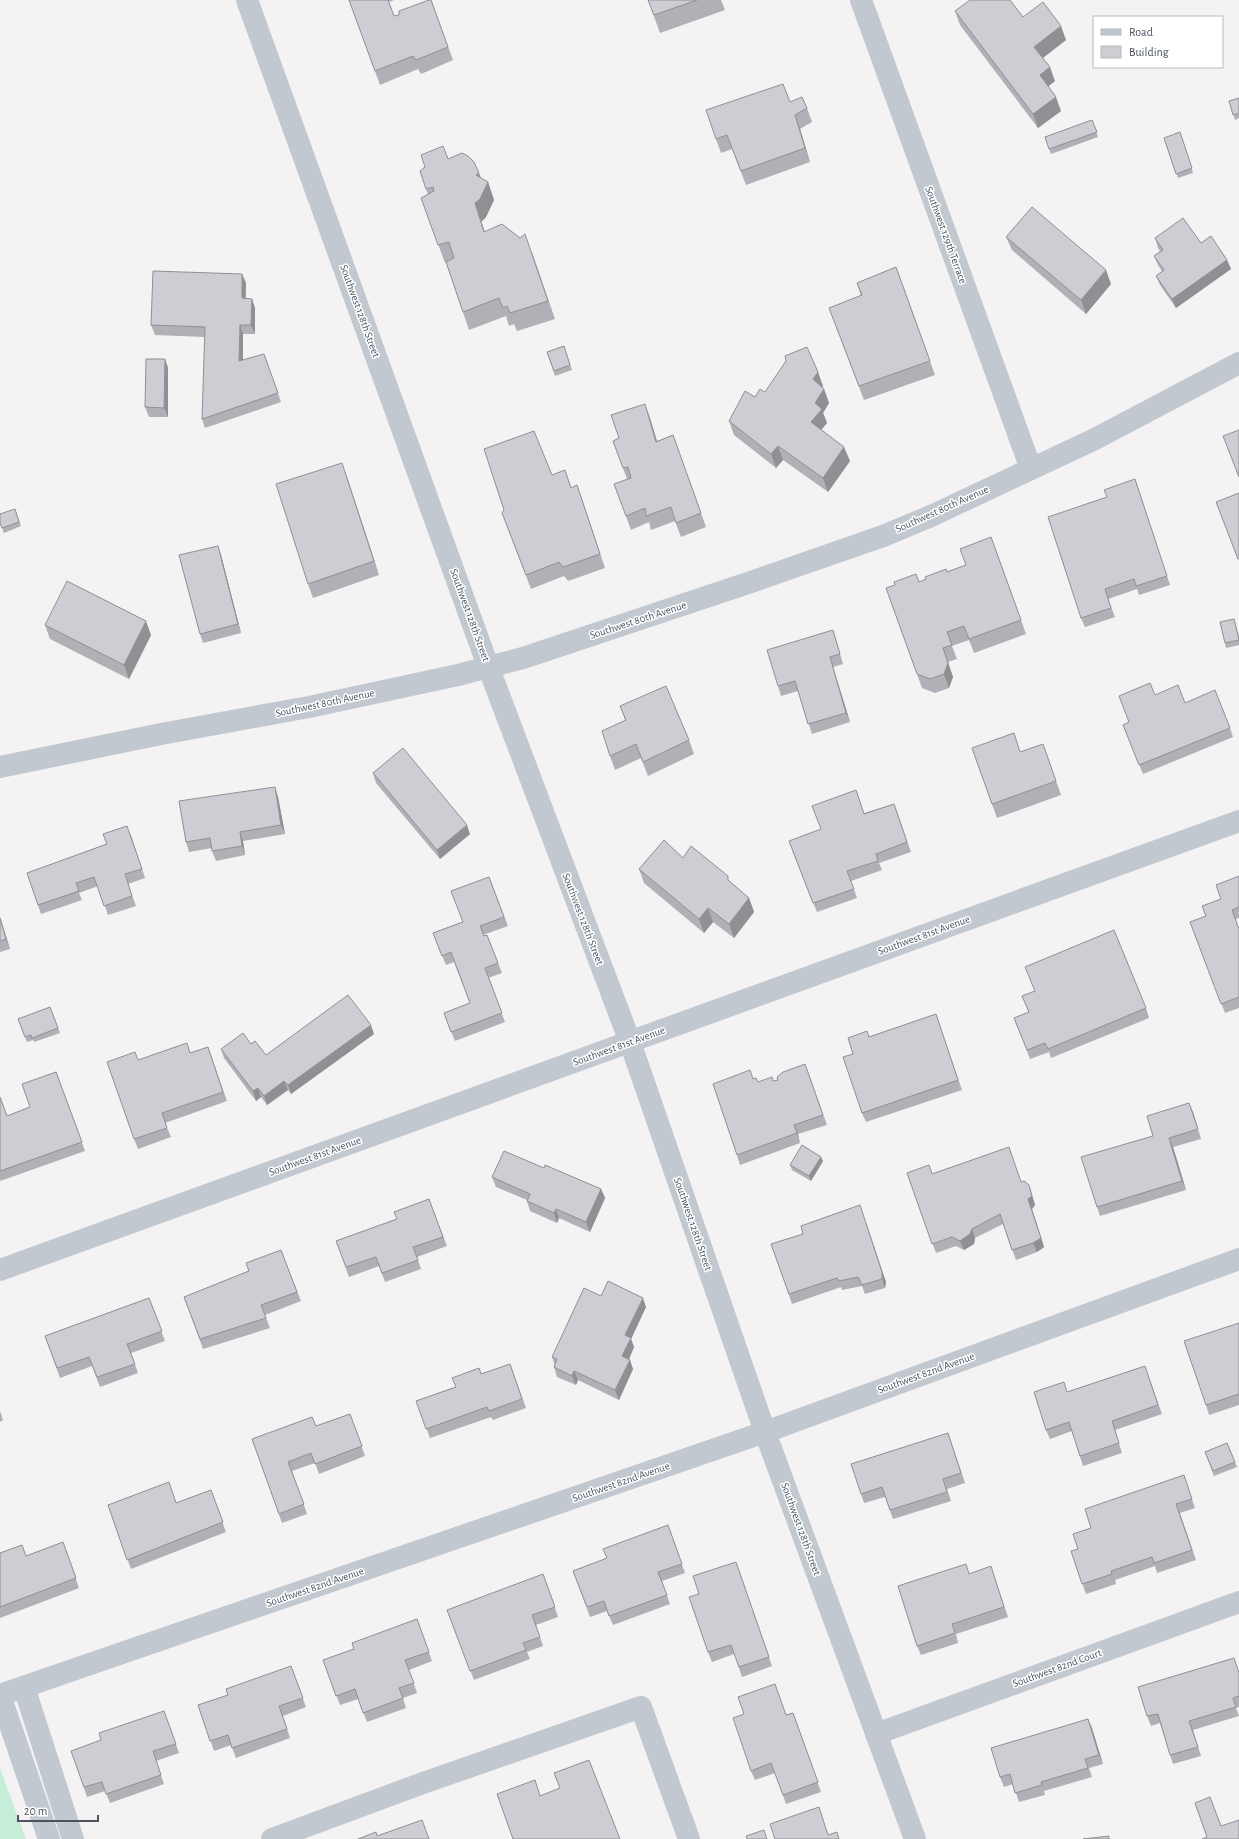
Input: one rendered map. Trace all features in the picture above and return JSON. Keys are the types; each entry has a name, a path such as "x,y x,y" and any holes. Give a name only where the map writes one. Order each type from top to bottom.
{"street":[{"name":"Southwest 128th Street","path":"247,0 488,666 630,1042 765,1432 915,1839"},
{"name":"Southwest 129th Terrace","path":"861,0 1031,469"},
{"name":"Southwest 80th Avenue","path":"0,767 130,740 309,707 523,658 833,554 931,516 1145,414 1239,363"},
{"name":"Southwest 81st Avenue","path":"0,1270 1239,821"},
{"name":"Southwest 82nd Avenue","path":"0,1695 765,1432 1239,1259"},
{"name":"Southwest 82nd Court","path":"876,1734 1239,1602"},
{"path":"24,1687 73,1839"},
{"path":"0,1695 49,1839"},
{"path":"272,1839 641,1707 689,1839"}],"green space":[{"path":"0,1768 26,1839 0,1839"}],"building":[{"path":"349,0 388,0 394,16 399,15 399,11 431,0 448,47 416,60 413,56 375,71"},
{"path":"648,0 697,0 654,15"},
{"path":"970,0 1010,0 1023,17 1043,2 1061,26 1034,47 1050,67 1040,75 1056,97 1033,114 955,11"},
{"path":"783,84 790,102 802,97 807,108 795,115 805,148 741,171 727,135 716,139 706,110"},
{"path":"1239,98 1239,113 1233,115 1229,101"},
{"path":"1092,120 1097,132 1049,149 1045,137"},
{"path":"1180,132 1192,168 1176,174 1164,138"},
{"path":"443,146 448,159 462,153 468,156 474,162 479,173 476,175 488,182 480,199 475,203 484,232 502,224 520,238 525,234 548,301 510,313 507,306 503,308 499,298 463,312 446,262 454,258 449,242 438,245 421,198 434,191 433,187 426,189 420,171 425,167 421,155"},
{"path":"1032,207 1106,270 1081,300 1006,237"},
{"path":"1183,218 1201,243 1211,236 1227,260 1172,299 1156,276 1164,270 1154,256 1163,250 1155,238"},
{"path":"896,267 930,361 859,386 829,308 862,295 857,283"},
{"path":"153,271 242,274 242,298 252,299 251,325 240,325 239,361 264,354 278,393 202,419 205,327 151,325"},
{"path":"564,346 570,365 554,371 547,352"},
{"path":"807,347 818,372 813,379 824,389 815,403 822,409 811,422 844,447 823,478 778,446 771,454 729,421 745,391 755,397 760,389 765,392 786,361 785,356"},
{"path":"146,359 165,359 164,408 145,407"},
{"path":"645,404 656,442 673,435 701,513 676,523 671,507 646,516 645,508 626,516 614,484 631,478 628,467 623,468 613,441 619,438 611,415"},
{"path":"1239,430 1239,477 1223,436"},
{"path":"534,431 552,475 565,470 571,488 577,485 600,554 563,567 559,562 526,575 502,513 504,510 484,449"},
{"path":"342,463 374,561 308,584 276,484"},
{"path":"1135,479 1167,576 1136,586 1134,579 1105,589 1111,608 1081,618 1048,517 1107,497 1104,490"},
{"path":"1239,493 1239,559 1238,559 1216,502"},
{"path":"15,509 19,522 2,528 0,523 0,514"},
{"path":"991,537 1021,620 969,639 964,626 947,632 952,645 943,648 948,663 944,674 930,679 917,674 886,588 895,585 894,582 916,574 919,582 926,579 925,577 946,569 947,572 966,565 960,549"},
{"path":"218,546 238,624 200,634 179,555"},
{"path":"67,581 146,621 124,665 45,625"},
{"path":"1234,619 1239,640 1225,643 1220,622"},
{"path":"833,630 840,654 830,657 846,713 808,724 795,681 778,686 767,650"},
{"path":"1150,683 1155,695 1178,685 1185,703 1215,690 1230,728 1139,765 1123,725 1129,722 1119,696"},
{"path":"666,686 689,740 643,762 636,744 610,756 602,731 626,720 620,706"},
{"path":"1014,733 1020,752 1043,744 1056,781 992,804 972,748"},
{"path":"403,748 467,825 437,850 373,773"},
{"path":"275,787 281,825 240,832 242,846 212,851 210,838 186,842 179,801"},
{"path":"856,790 864,814 894,804 907,842 876,854 878,861 847,871 854,889 813,903 789,841 821,829 812,806"},
{"path":"127,826 142,869 125,874 132,896 104,906 94,877 76,883 79,891 38,905 27,873 107,844 103,834"},
{"path":"664,840 683,858 691,846 728,876 728,880 749,898 729,924 708,908 699,919 639,869"},
{"path":"1239,876 1239,907 1232,910 1239,929 1239,997 1221,1004 1190,922 1206,916 1202,906 1221,899 1216,885"},
{"path":"489,877 504,917 480,926 484,936 487,935 498,963 485,968 502,1013 451,1032 444,1013 470,1003 451,952 442,956 433,933 463,922 451,891"},
{"path":"0,918 6,939 0,941"},
{"path":"1114,930 1146,1008 1048,1049 1045,1043 1027,1050 1014,1018 1029,1012 1022,996 1035,991 1025,967"},
{"path":"348,995 371,1025 288,1085 284,1081 264,1096 258,1088 253,1091 221,1049 243,1033 251,1044 255,1041 266,1055"},
{"path":"50,1007 58,1028 32,1038 31,1035 25,1037 18,1019"},
{"path":"936,1014 958,1080 862,1113 843,1057 853,1054 848,1038 867,1031 869,1037"},
{"path":"187,1043 190,1053 208,1047 223,1092 162,1113 167,1128 134,1139 107,1062 135,1052 138,1060"},
{"path":"805,1064 823,1115 794,1125 797,1133 737,1155 713,1084 750,1070 753,1079 756,1078 758,1082 772,1077 773,1081 778,1080 777,1077 783,1072"},
{"path":"56,1072 82,1142 0,1171 0,1097 7,1116 30,1107 22,1084"},
{"path":"1189,1103 1198,1129 1169,1138 1182,1181 1097,1207 1081,1157 1153,1136 1147,1116"},
{"path":"802,1145 821,1157 809,1176 790,1165"},
{"path":"1009,1147 1021,1182 1024,1181 1029,1185 1032,1196 1028,1199 1041,1238 1033,1243 1012,1250 1000,1214 972,1229 970,1234 960,1241 952,1237 932,1244 907,1173 929,1165 932,1174"},
{"path":"504,1151 544,1168 545,1165 601,1189 586,1222 556,1209 554,1213 527,1201 530,1194 492,1177"},
{"path":"429,1199 443,1237 413,1247 418,1260 382,1273 376,1257 346,1267 336,1241 397,1219 394,1212"},
{"path":"860,1205 882,1272 882,1279 862,1285 858,1277 839,1281 837,1278 789,1294 771,1244 803,1234 801,1226"},
{"path":"281,1250 297,1292 261,1305 266,1318 200,1339 184,1297 249,1271 246,1263"},
{"path":"608,1281 643,1298 625,1335 631,1338 622,1356 630,1360 615,1390 574,1371 572,1376 554,1367 557,1359 552,1357 584,1288 601,1296"},
{"path":"149,1298 162,1331 127,1344 135,1364 97,1377 89,1357 57,1368 45,1336"},
{"path":"1239,1323 1239,1394 1206,1405 1184,1341"},
{"path":"510,1364 522,1399 489,1411 487,1407 426,1429 416,1401 456,1387 452,1378 479,1368 481,1374"},
{"path":"1145,1366 1158,1405 1112,1421 1119,1443 1080,1456 1069,1422 1046,1430 1034,1392 1064,1382 1067,1392"},
{"path":"350,1414 362,1446 315,1464 311,1453 288,1462 304,1504 279,1514 252,1439 312,1417 316,1426"},
{"path":"948,1433 961,1473 943,1479 947,1492 890,1510 882,1487 861,1494 851,1464"},
{"path":"1227,1443 1235,1462 1213,1471 1205,1452"},
{"path":"1184,1475 1192,1499 1176,1504 1192,1550 1154,1563 1152,1557 1111,1571 1112,1574 1082,1584 1071,1551 1078,1549 1073,1534 1091,1528 1085,1509"},
{"path":"169,1482 176,1503 211,1490 223,1522 127,1560 108,1505"},
{"path":"668,1525 682,1564 658,1572 667,1595 609,1616 604,1601 587,1607 573,1571 607,1558 603,1549"},
{"path":"63,1542 76,1578 0,1607 0,1553 22,1545 26,1556"},
{"path":"736,1562 769,1657 739,1667 731,1645 708,1652 689,1597 699,1594 693,1576"},
{"path":"966,1564 969,1574 991,1566 1004,1607 952,1624 955,1633 917,1646 898,1586"},
{"path":"543,1574 555,1607 532,1615 540,1637 523,1643 526,1650 470,1671 447,1610"},
{"path":"417,1619 429,1652 405,1660 414,1683 399,1688 403,1698 363,1713 355,1689 336,1696 323,1660 354,1649 352,1643"},
{"path":"1234,1658 1239,1673 1239,1696 1233,1698 1236,1707 1189,1721 1198,1747 1170,1755 1158,1714 1147,1716 1138,1687"},
{"path":"291,1666 303,1698 279,1706 287,1729 232,1748 228,1735 210,1741 198,1705 228,1695 226,1689"},
{"path":"775,1684 786,1715 793,1713 818,1782 783,1795 771,1763 751,1771 733,1718 744,1714 738,1697"},
{"path":"164,1711 176,1744 153,1751 161,1775 106,1794 102,1782 84,1787 71,1751 101,1740 99,1733"},
{"path":"1088,1719 1099,1755 1085,1759 1088,1768 1041,1782 1042,1785 1015,1793 1010,1774 1000,1777 991,1748"},
{"path":"589,1760 620,1839 513,1839 497,1794 535,1780 540,1796 560,1788 554,1773"},
{"path":"1210,1797 1221,1826 1239,1820 1239,1839 1202,1839 1207,1837 1195,1803"},
{"path":"819,1807 828,1835 837,1832 839,1839 775,1839 770,1824"},
{"path":"422,1820 429,1839 358,1839 376,1832 377,1836"},
{"path":"764,1830 767,1839 747,1839 746,1836"},
{"path":"1109,1836 1109,1839 1083,1839"}]}
